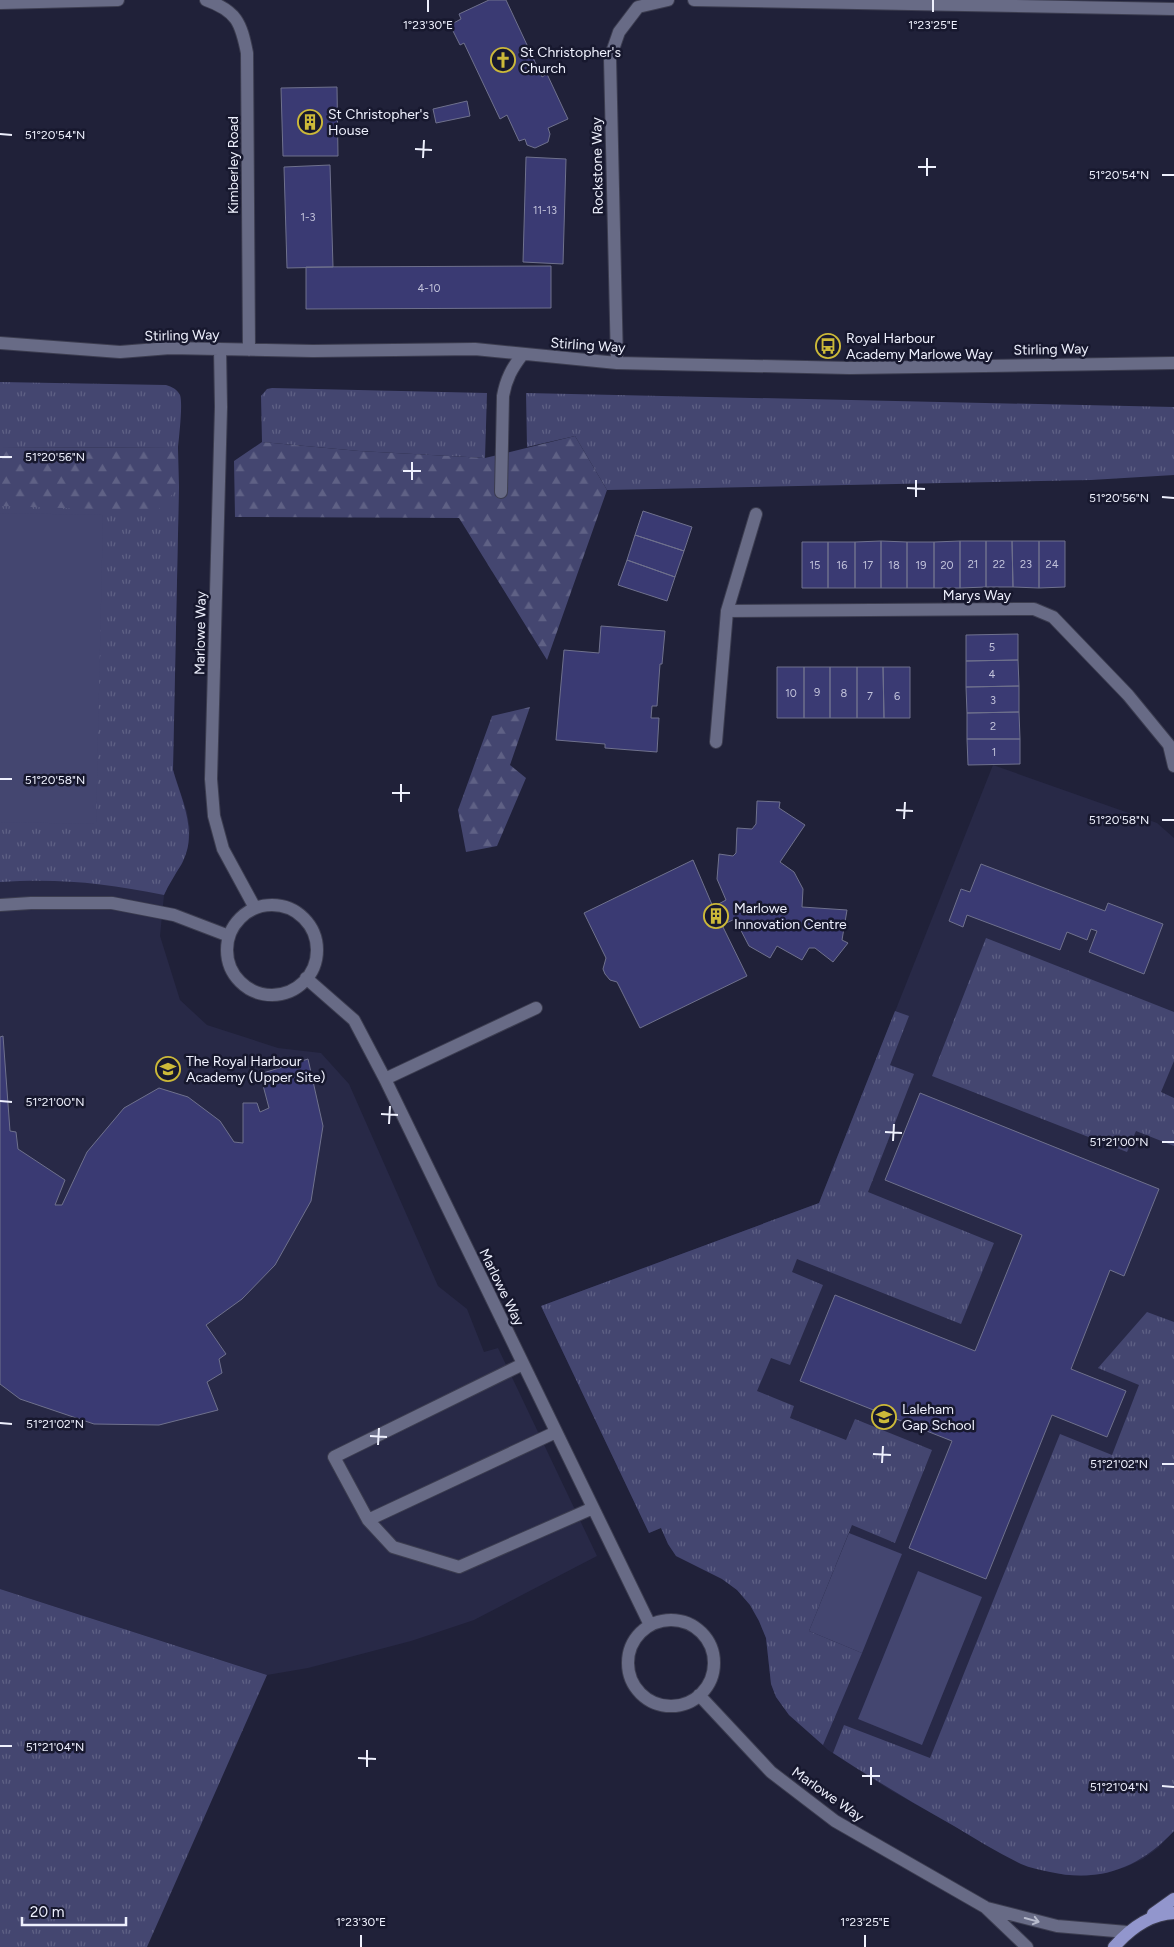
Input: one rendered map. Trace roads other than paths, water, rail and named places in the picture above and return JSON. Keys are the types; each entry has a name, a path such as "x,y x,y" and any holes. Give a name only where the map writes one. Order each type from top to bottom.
{"main road":[{"path":"1114,1947 1127,1932 1174,1899"},
{"path":"1143,1922 1174,1914"}],"street":[{"path":"0,3 118,0"},
{"name":"Kimberley Road","path":"206,0 223,6 242,27 248,53 249,350"},
{"name":"Rockstone Way","path":"616,363 610,58 619,32 638,7 668,0"},
{"path":"694,0 1156,4 1174,9"},
{"name":"Stirling Way","path":"0,343 120,352 170,348 313,351 475,349 616,363 850,368 1174,363"},
{"name":"Marlowe Way","path":"220,349 211,779 214,816 223,849 255,908"},
{"path":"501,492 503,396 511,369 522,355"},
{"path":"716,742 727,612 756,514"},
{"name":"Marys Way","path":"727,612 1034,610 1053,617 1128,694 1169,745 1174,766"},
{"path":"0,905 112,903 174,915 229,936"},
{"path":"270,905 284,906 298,913 308,924 315,936 317,951 314,966 306,978 295,988 280,994 265,994 250,989 238,980 230,966 227,952 229,936 234,924 255,908 270,905"},
{"name":"Marlowe Way","path":"306,978 354,1020 650,1625"},
{"path":"384,1079 536,1008"},
{"path":"523,1364 334,1457 368,1520 393,1547 459,1567 593,1508"},
{"path":"368,1520 556,1432"},
{"path":"663,1620 677,1620 690,1624 702,1632 710,1644 714,1658 713,1671 708,1684 699,1695 687,1703 673,1706 658,1704 645,1698 635,1687 629,1674 627,1660 631,1646 638,1634 650,1625 663,1620"},
{"name":"Marlowe Way","path":"699,1695 771,1772 835,1821 985,1907 1027,1947"},
{"name":"Marlowe Way","path":"985,1907 1057,1926 1127,1932"}],"place":[{"name":"St Christopher's Church","path":"503,60"},
{"name":"St Christopher's House","path":"310,122"},
{"name":"Royal Harbour Academy Marlowe Way","path":"828,346"},
{"name":"Marlowe Innovation Centre","path":"716,916"},
{"name":"The Royal Harbour Academy (Upper Site)","path":"168,1069"},
{"name":"Laleham Gap School","path":"884,1417"}]}
